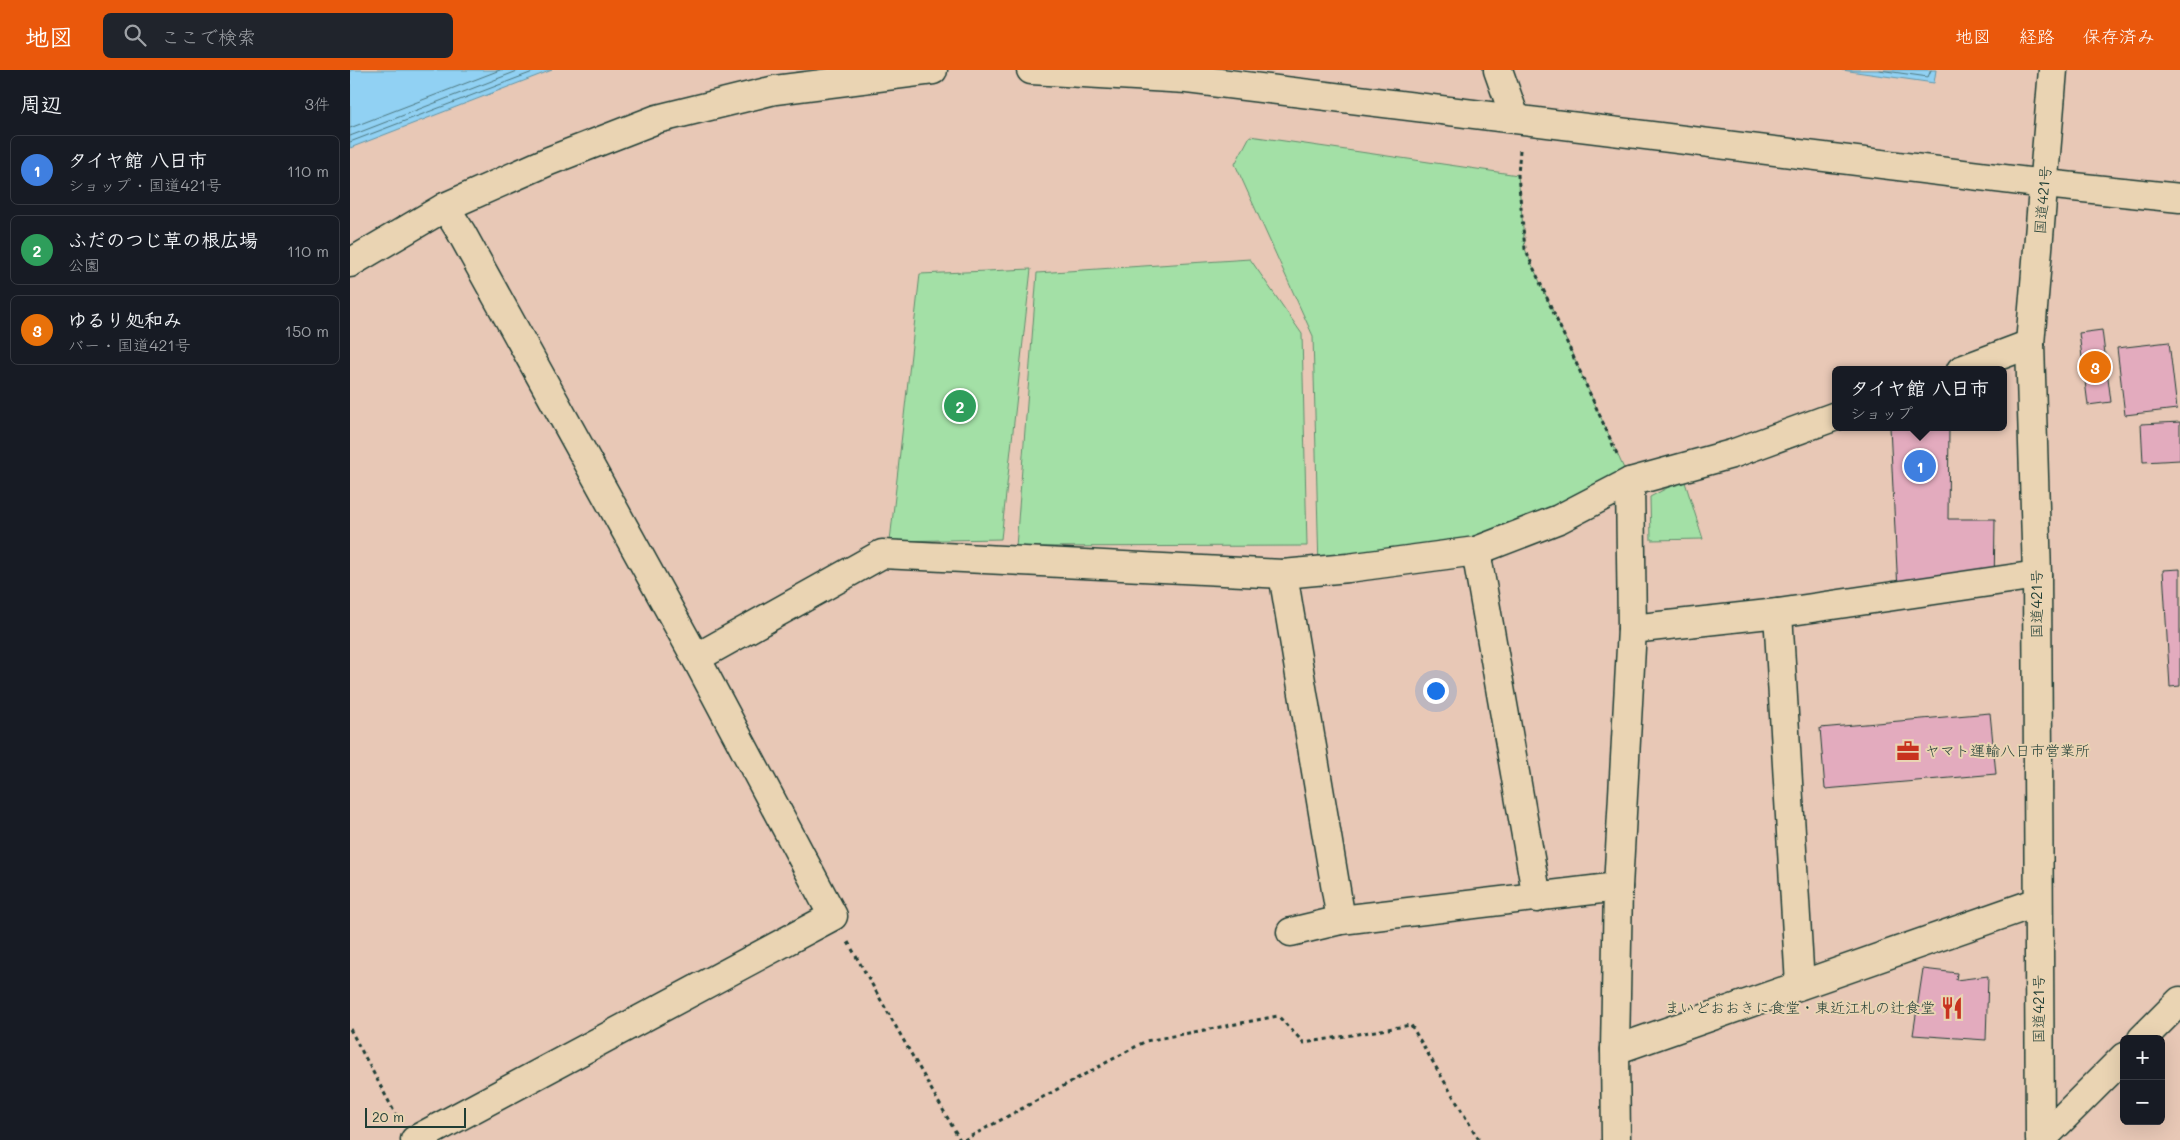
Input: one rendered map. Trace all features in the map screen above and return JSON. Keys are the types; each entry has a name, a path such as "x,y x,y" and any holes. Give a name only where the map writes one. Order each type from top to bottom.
{"main road":[{"path":"350,263 445,207 549,161 657,119 775,90 933,70"},
{"path":"1032,70 1187,78 2045,184 2180,198"},
{"path":"1498,70 1515,118"},
{"name":"国道421号","path":"2040,1140 2037,575 2030,344 2045,184 2053,70"},
{"path":"408,1131 833,916 696,658 466,240 445,207"},
{"path":"1972,366 2030,344"},
{"path":"696,658 882,554 1283,574 1348,568 1476,551 1559,519 1630,482 1732,454 1832,417"},
{"path":"1616,1140 1615,1050 1618,887 1632,629 1630,482"},
{"path":"1476,551 1536,898"},
{"path":"1283,574 1341,920"},
{"path":"1632,629 1778,613 2037,575"},
{"path":"1778,613 1800,985"},
{"path":"1291,932 1341,920 1618,887"},
{"path":"1615,1050 2038,902"},
{"path":"2146,1035 2180,1001"},
{"path":"2040,1140 2120,1061"}],"path":[{"path":"1515,118 1520,150 1518,175 1525,249 1630,482"},
{"path":"833,916 960,1140"},
{"path":"964,1140 1146,1041 1278,1016 1304,1043 1410,1025 1479,1140"},
{"path":"350,1029 408,1131"}],"green space":[{"path":"1250,136 1518,175 1525,249 1630,482 1476,551 1319,569 1313,336 1235,164"},
{"path":"1250,259 1302,334 1307,546 1016,547 1037,273"},
{"path":"1031,269 1001,539 890,541 920,274"},
{"path":"1684,479 1703,539 1651,540 1650,497"}],"water":[{"path":"350,70 552,70 350,148"},
{"path":"1842,70 1936,70 1934,83"}],"building":[{"path":"2102,330 2111,402 2088,405 2079,333"},
{"path":"2169,342 2177,409 2125,415 2117,348"},
{"path":"2180,422 2180,460 2143,462 2141,424"},
{"path":"1890,431 1949,431 1948,519 1995,519 1994,591 1898,591"},
{"path":"2180,569 2180,686 2170,687 2163,570"},
{"name":"ヤマト運輸八日市営業所","path":"1990,713 1996,774 1825,789 1820,728"},
{"name":"まいどおおきに食堂・東近江札の辻食堂","path":"1923,969 1957,973 1956,980 1988,976 1986,1040 1913,1035"}],"place":[{"name":"ゆるり処和み","path":"2095,367"},
{"name":"ふだのつじ草の根広場","path":"960,406"},
{"name":"タイヤ館 八日市","path":"1920,466"},
{"name":"ヤマト運輸八日市営業所","path":"1908,751"},
{"name":"まいどおおきに食堂・東近江札の辻食堂","path":"1952,1008"}]}
